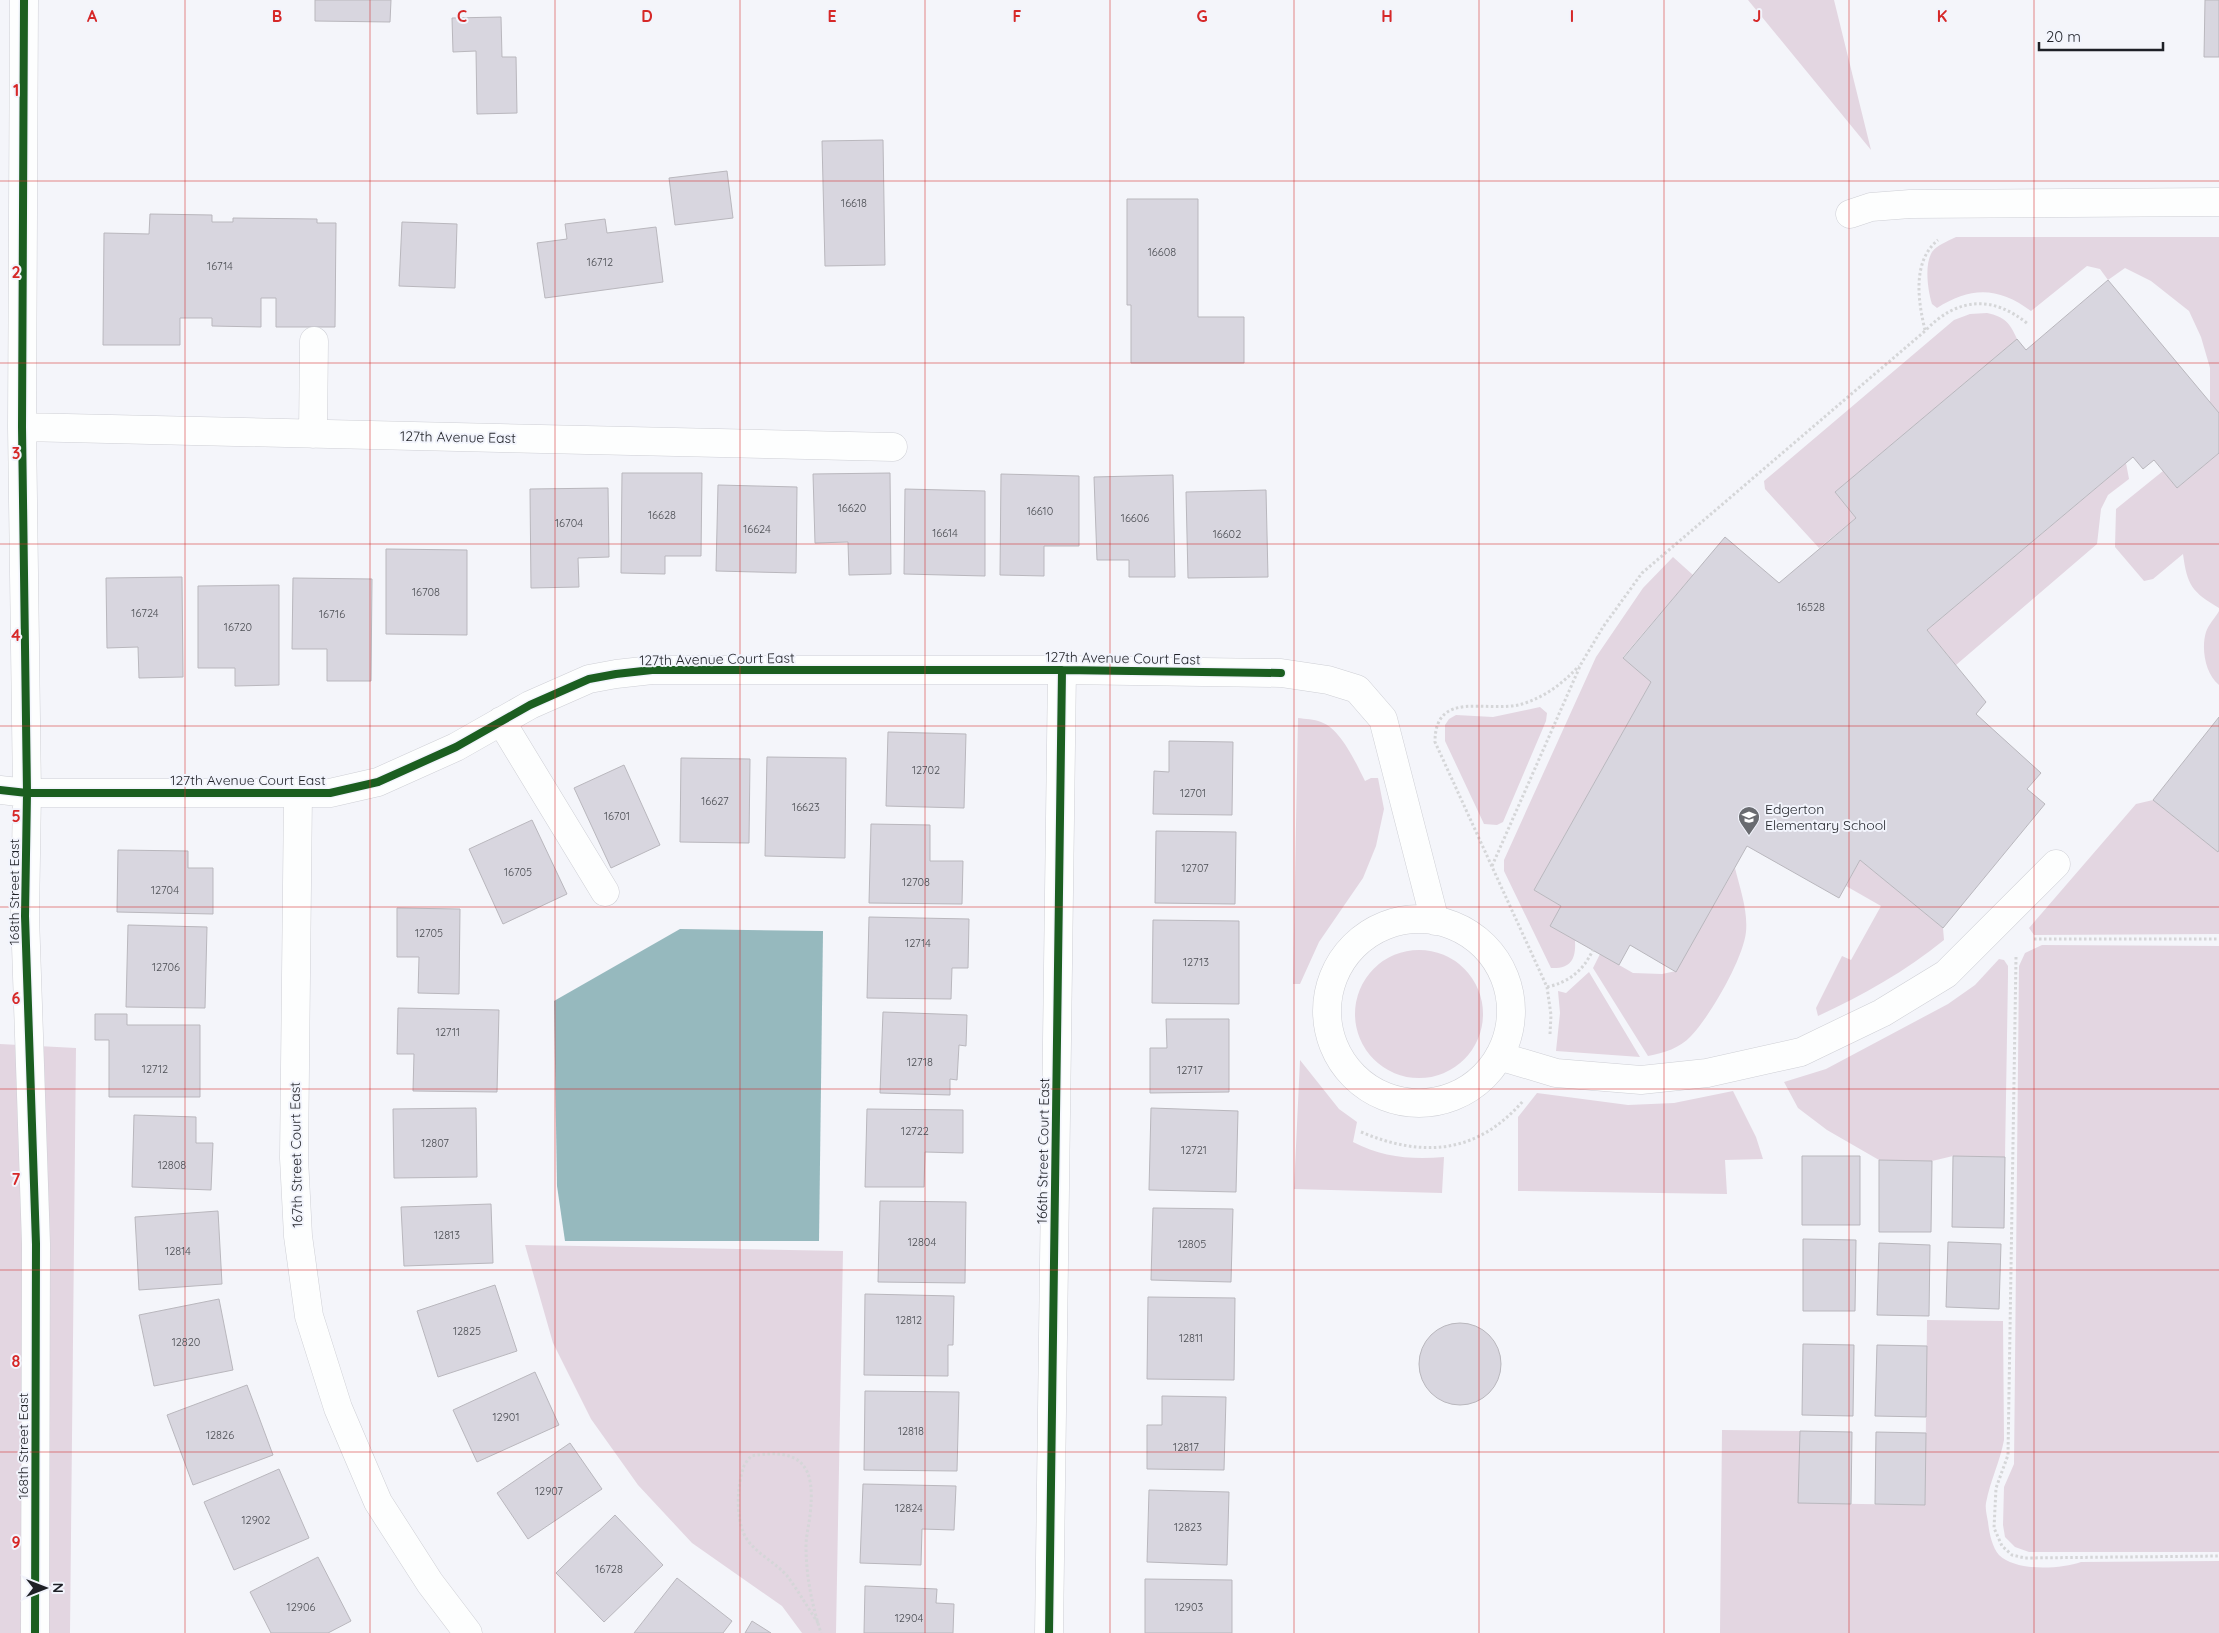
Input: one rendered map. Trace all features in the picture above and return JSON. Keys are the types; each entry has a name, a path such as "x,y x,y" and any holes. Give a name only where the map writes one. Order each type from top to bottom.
{"street":[{"name":"168th Street East","path":"24,0 22,427 28,792 25,916 36,1244 35,1633"},
{"path":"1850,214 1870,207 1910,204 2219,202"},
{"path":"313,434 314,341"},
{"name":"127th Avenue East","path":"22,427 893,447"},
{"name":"127th Avenue Court East","path":"0,790 28,792 330,793 378,782 456,747 530,705 590,679 652,670 1062,670 1281,673 1328,680 1357,688 1383,718 1435,921"},
{"name":"166th Street Court East","path":"1049,1633 1062,670"},
{"path":"501,721 604,892"},
{"name":"167th Street Court East","path":"298,794 294,1158 298,1236 309,1316 338,1408 378,1502 430,1583 468,1633"},
{"path":"1499,1056 1556,1073 1641,1080 1706,1073 1801,1052 1882,1013 1946,974 2056,864"},
{"path":"1411,920 1435,921 1460,928 1478,941 1494,958 1506,980 1510,1003 1510,1027 1499,1056 1489,1070 1472,1087 1451,1098 1427,1103 1403,1102 1381,1095 1360,1082 1344,1064 1333,1043 1328,1020 1328,995 1335,972 1348,952 1366,936 1388,925 1411,920"}],"path":[{"path":"1925,331 1921,313 1919,277 1923,259 1930,247 1942,237"},
{"path":"1492,866 1581,664 1603,627 1642,573 1925,331 1936,318 1967,304 1983,303 2000,307 2015,314 2028,324"},
{"path":"1361,1132 1387,1143 1413,1148 1440,1148 1466,1142 1490,1130 1512,1114 1530,1093 1542,1069 1549,1042 1551,1015 1547,987 1435,742 1435,733 1439,721 1448,711 1460,706 1497,708 1521,704 1544,696 1564,682 1581,664"},
{"path":"2028,940 2035,938 2219,939"},
{"path":"1547,987 1559,985 1580,972 1593,950"},
{"path":"2018,950 2015,959 2008,1454 1996,1488 1994,1528 2002,1546 2012,1555 2025,1558 2219,1556"},
{"path":"818,1623 788,1577 777,1565 755,1548 744,1535 739,1514 740,1486 743,1467 751,1456 786,1454 807,1467 812,1489 806,1544 811,1600 818,1623 821,1633"}],"shaded area":[{"path":"1748,0 1834,0 1871,150"},
{"path":"1956,237 2219,237 2219,413 2210,403 2210,368 2201,337 2189,311 2151,281 2125,268 2108,280 2100,269 2087,266 2031,311 2008,297 1985,292 1962,296 1937,308 1932,304 1928,285 1928,264 1932,252 1937,247"},
{"path":"1987,313 2003,319 2012,329 2017,339 1835,492 1856,518 1819,548 1765,489 1764,481 1954,320 1970,314"},
{"path":"2219,453 2219,608 2192,587 2183,554 2153,579 2144,581 2115,547 2116,509 2163,471 2177,488"},
{"path":"2126,463 2129,479 2108,495 2101,509 2097,544 1956,665 1927,630"},
{"path":"1673,557 1693,575 1623,657 1651,682 1534,890 1561,906 1550,926 1575,940 1575,952 1571,961 1564,967 1551,968 1504,871 1504,860 1596,657 1643,588"},
{"path":"2219,611 2219,685 2207,668 2204,645 2207,629"},
{"path":"1540,707 1547,713 1546,721 1503,822 1497,825 1484,824 1445,741 1445,725 1449,719 1456,715 1493,717"},
{"path":"1298,718 1321,722 1335,732 1347,747 1365,781 1371,778 1378,778 1384,809 1376,846 1363,878 1319,942 1300,984 1293,984"},
{"path":"2153,800 2217,851 2219,850 2219,934 2034,935 2029,928 2136,804"},
{"path":"1860,860 1943,928 1944,940 1884,982 1818,1016 1816,1008 1842,956 1851,960 1881,906 1846,886"},
{"path":"1735,868 1746,916 1746,932 1744,943 1733,971 1708,1015 1691,1036 1682,1044 1648,1056 1593,968 1600,954 1633,973 1662,974 1676,971"},
{"path":"2042,945 2219,946 2219,1552 2029,1552 2015,1547 2005,1537 2003,1525 2004,1487 2014,1464 2019,966 2025,953"},
{"path":"1419,950 1443,955 1464,969 1478,990 1483,1014 1478,1038 1464,1059 1443,1073 1419,1078 1395,1073 1374,1059 1360,1038 1355,1014 1360,990 1374,969 1395,955"},
{"path":"1999,959 2004,960 2008,966 2005,1157 1953,1156 1932,1161 1879,1160 1827,1130 1798,1108 1784,1082 1826,1069 1948,1004 1975,985"},
{"path":"1589,972 1640,1057 1556,1051 1560,1013 1558,991 1566,993"},
{"path":"0,1044 76,1048 70,1633 0,1633"},
{"path":"1300,1060 1339,1109 1357,1122 1353,1142 1375,1151 1408,1158 1444,1157 1442,1193 1294,1189"},
{"path":"1733,1091 1756,1137 1763,1159 1725,1160 1727,1194 1518,1191 1518,1117 1537,1093 1628,1105 1674,1103"},
{"path":"525,1245 843,1251 836,1633 802,1633 782,1606 692,1543 638,1485 591,1419 553,1343"},
{"path":"1927,1320 2003,1321 2004,1440 1986,1505 1991,1539 1999,1555 2016,1564 2039,1568 2081,1562 2219,1561 2219,1633 1720,1633 1722,1430 1800,1431 1799,1503 1925,1505"}],"water":[{"path":"680,929 823,931 819,1241 565,1241 557,1186 554,1001"}],"building":[{"path":"315,0 391,0 390,22 315,21"},
{"path":"2205,0 2219,0 2219,57 2204,57"},
{"path":"501,17 502,57 516,57 517,113 477,114 476,51 453,52 452,18"},
{"path":"883,140 885,265 825,266 822,141"},
{"path":"727,171 733,218 675,225 669,178"},
{"path":"1127,199 1198,199 1198,317 1244,317 1244,363 1131,363 1131,305 1127,305"},
{"path":"150,214 212,215 212,222 233,222 233,218 317,219 317,223 336,223 335,327 276,327 276,298 261,298 261,327 212,326 212,318 180,318 180,345 103,345 104,233 149,234"},
{"path":"605,219 607,233 656,227 663,282 545,298 537,243 567,239 565,224"},
{"path":"402,222 457,224 455,288 399,286"},
{"path":"2108,280 2219,413 2219,453 2177,488 2154,460 2143,469 2133,457 1927,630 1986,702 1976,714 2041,773 2027,789 2045,804 1943,928 1860,860 1839,898 1747,846 1676,972 1630,945 1619,965 1550,926 1561,906 1534,890 1651,682 1623,658 1725,537 1779,583 1856,518 1835,492 2017,339 2026,350"},
{"path":"622,473 702,473 701,556 665,556 665,574 621,573"},
{"path":"890,473 891,574 849,575 848,542 815,543 813,474"},
{"path":"1001,474 1079,476 1079,546 1044,546 1044,576 1000,575"},
{"path":"1173,475 1175,577 1129,577 1129,560 1097,560 1094,477"},
{"path":"718,485 797,487 796,573 716,571"},
{"path":"608,488 609,557 578,558 579,587 531,588 530,489"},
{"path":"905,489 985,491 985,576 904,574"},
{"path":"1266,490 1268,577 1188,578 1186,492"},
{"path":"386,549 467,550 467,635 386,634"},
{"path":"182,577 183,677 139,678 138,647 107,648 106,578"},
{"path":"293,578 372,579 371,681 327,681 327,649 292,649"},
{"path":"279,585 279,685 235,686 235,668 198,668 198,586"},
{"path":"2219,717 2219,850 2218,852 2153,800"},
{"path":"888,732 966,734 964,808 886,806"},
{"path":"1169,741 1233,742 1232,815 1153,814 1154,771 1169,772"},
{"path":"767,757 846,758 845,858 765,856"},
{"path":"681,758 750,759 749,843 680,842"},
{"path":"624,765 660,845 611,868 574,788"},
{"path":"532,820 567,894 503,924 469,849"},
{"path":"871,824 930,825 930,861 963,861 962,904 869,903"},
{"path":"1156,831 1236,832 1235,904 1155,903"},
{"path":"118,850 188,851 188,868 213,868 213,914 117,912"},
{"path":"397,908 460,909 459,994 418,993 419,957 397,957"},
{"path":"869,917 969,919 968,968 952,968 951,999 867,998"},
{"path":"1153,920 1239,921 1239,1004 1152,1003"},
{"path":"128,925 207,927 205,1008 126,1007"},
{"path":"398,1008 499,1010 497,1092 413,1091 414,1054 397,1054"},
{"path":"883,1012 967,1015 966,1046 959,1045 957,1080 950,1079 950,1095 880,1093"},
{"path":"95,1014 127,1014 127,1025 200,1025 200,1097 109,1097 109,1040 95,1040"},
{"path":"1166,1019 1229,1019 1229,1092 1150,1093 1150,1048 1167,1048"},
{"path":"476,1108 477,1177 394,1178 393,1109"},
{"path":"1151,1108 1238,1111 1236,1192 1149,1190"},
{"path":"867,1109 963,1110 963,1153 925,1152 924,1187 865,1187"},
{"path":"134,1115 196,1117 196,1143 213,1143 211,1190 132,1187"},
{"path":"1802,1156 1860,1156 1860,1225 1802,1225"},
{"path":"1953,1156 2005,1157 2004,1228 1952,1227"},
{"path":"1879,1160 1932,1161 1931,1232 1879,1232"},
{"path":"880,1201 966,1202 965,1283 878,1282"},
{"path":"491,1204 493,1263 404,1266 401,1207"},
{"path":"1153,1208 1233,1209 1231,1282 1151,1280"},
{"path":"218,1211 222,1284 139,1290 135,1217"},
{"path":"1803,1239 1856,1240 1855,1311 1803,1311"},
{"path":"1948,1242 2001,1244 1999,1309 1946,1307"},
{"path":"1879,1243 1930,1245 1929,1316 1877,1315"},
{"path":"495,1285 517,1351 438,1377 417,1311"},
{"path":"865,1294 954,1296 953,1345 948,1345 948,1376 864,1375"},
{"path":"1148,1297 1235,1298 1234,1380 1147,1379"},
{"path":"219,1299 233,1370 154,1386 139,1315"},
{"path":"1460,1323 1476,1327 1489,1335 1497,1348 1501,1364 1497,1380 1489,1393 1476,1401 1460,1405 1444,1401 1431,1393 1423,1380 1419,1364 1423,1348 1431,1335 1444,1327"},
{"path":"1803,1344 1854,1345 1853,1416 1802,1415"},
{"path":"1877,1345 1927,1346 1926,1417 1875,1416"},
{"path":"535,1372 559,1425 477,1462 453,1410"},
{"path":"247,1385 273,1455 193,1485 167,1415"},
{"path":"865,1391 959,1392 957,1471 864,1470"},
{"path":"1162,1396 1226,1397 1224,1470 1147,1469 1147,1425 1162,1425"},
{"path":"1800,1431 1852,1432 1851,1504 1798,1503"},
{"path":"1876,1432 1926,1433 1925,1505 1875,1504"},
{"path":"570,1443 602,1489 528,1539 497,1493"},
{"path":"279,1469 309,1538 234,1570 204,1502"},
{"path":"863,1484 956,1486 954,1530 922,1529 921,1565 860,1563"},
{"path":"1149,1490 1229,1492 1227,1565 1147,1562"},
{"path":"615,1515 663,1565 604,1622 556,1573"},
{"path":"318,1557 351,1621 328,1633 271,1633 250,1592"},
{"path":"677,1578 732,1621 723,1633 634,1633"},
{"path":"1145,1579 1232,1580 1232,1633 1145,1633"},
{"path":"865,1586 937,1589 936,1603 954,1604 953,1633 864,1633"},
{"path":"752,1621 771,1633 745,1633"}],"cycle path":[{"path":"24,0 22,427 27,793 25,916 36,1244 35,1633"},
{"path":"0,790 27,793 330,793 378,782 456,747 530,705 589,679 652,670 1062,670 1281,673"},
{"path":"1049,1633 1062,670"}],"place":[{"name":"Edgerton Elementary School","path":"1749,836"}]}
